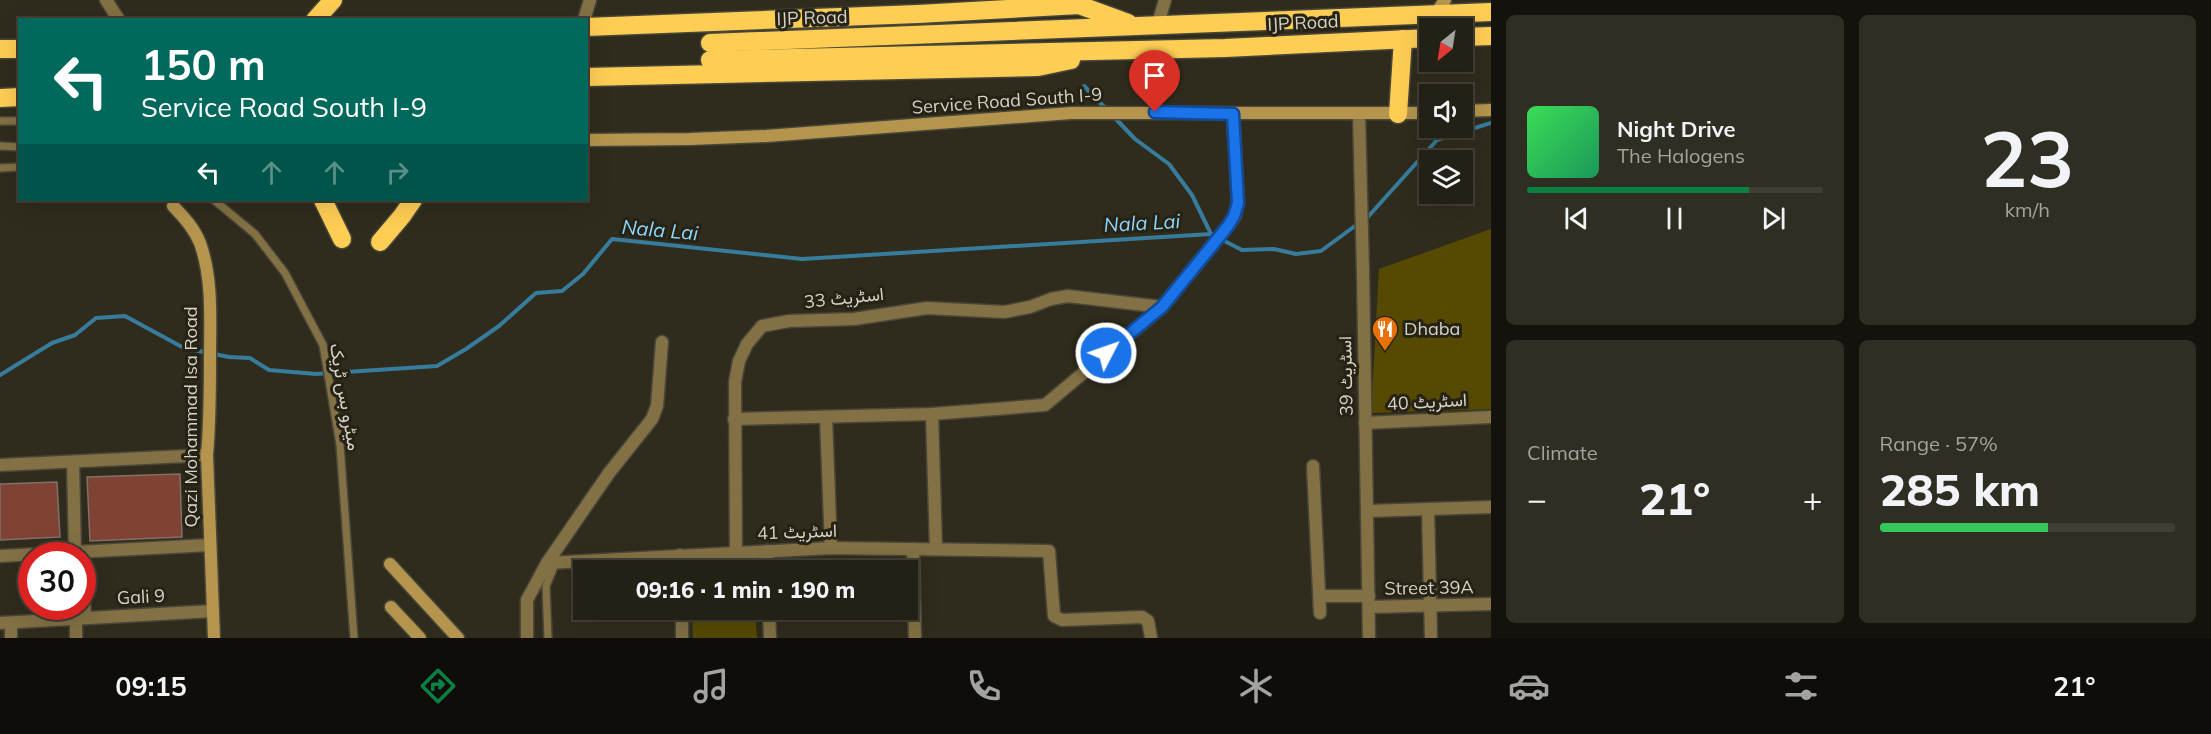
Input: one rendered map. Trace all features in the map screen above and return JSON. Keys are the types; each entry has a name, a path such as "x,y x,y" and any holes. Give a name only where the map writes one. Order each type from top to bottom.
{"highway":[{"path":"317,18 333,0"},
{"path":"588,27 1079,5 1138,27"},
{"name":"IJP Road","path":"1419,38 1116,51 710,52 1138,27 1491,12"},
{"path":"1473,37 1491,36"},
{"path":"1398,114 1403,39"},
{"path":"0,49 18,48"},
{"path":"588,77 1038,67 1116,51"},
{"path":"0,98 18,97"},
{"path":"323,201 342,239"},
{"path":"380,242 412,201"}],"street":[{"path":"106,0 118,18"},
{"path":"585,18 590,0"},
{"path":"1158,27 1165,0"},
{"path":"1434,16 1445,0"},
{"path":"1473,111 1491,110"},
{"name":"Service Road South I-9","path":"588,140 766,136 1071,113 1419,113"},
{"path":"735,419 932,414 1044,405 1162,307 1228,226 1238,203 1233,114"},
{"name":"اسٹریٹ 39","path":"1359,114 1369,638"},
{"name":"Qazi Mohammad Isa Road","path":"170,203 191,226 200,244 208,274 210,320 207,455 214,638"},
{"name":"اسٹریٹ 33","path":"736,553 735,382 739,361 747,344 762,326 789,321 854,318 927,308 1004,312 1068,296 1162,307"},
{"path":"527,638 526,600 609,474 652,419 657,406 662,342"},
{"path":"932,414 936,549"},
{"path":"826,417 831,548"},
{"name":"اسٹریٹ 40","path":"1365,423 1491,417"},
{"path":"0,465 207,455"},
{"path":"73,462 80,542"},
{"path":"1313,466 1320,613"},
{"path":"1368,512 1491,507"},
{"path":"1428,509 1431,638"},
{"path":"96,553 210,545"},
{"name":"اسٹریٹ 41","path":"551,563 831,548 1049,551 1054,616 1062,620 1142,617 1148,621 1151,638"},
{"path":"913,549 915,638"},
{"path":"767,551 767,560"},
{"path":"680,555 680,560"},
{"path":"0,556 18,556"},
{"path":"390,564 458,638"},
{"name":"Street 39A","path":"1320,596 1429,606 1491,604"},
{"path":"391,607 420,638"},
{"name":"Gali 9","path":"96,617 213,611"},
{"name":"Gali 9","path":"5,623 51,620"},
{"path":"76,638 80,620"},
{"path":"681,620 682,638"},
{"path":"769,620 770,638"},
{"path":"5,623 11,638"}],"lane":[{"path":"0,121 18,121"},
{"path":"0,146 18,147"},
{"path":"0,168 18,168"},
{"name":"میٹرو بس ٹریک","path":"215,201 255,234 285,273 323,345 340,445 354,638"},
{"path":"548,638 546,586 551,563"}],"shaded area":[{"path":"1491,229 1491,409 1371,413 1379,269"},
{"path":"692,620 756,620 757,638 693,638"}],"building":[{"path":"180,474 182,537 90,541 87,477"},
{"path":"57,482 60,537 0,540 0,484"}],"waterway":[{"name":"Nala Lai","path":"1084,86 1106,109"},
{"name":"Nala Lai","path":"1114,117 1135,139 1169,164 1192,195 1211,234"},
{"name":"Nala Lai","path":"1366,219 1437,140 1491,123"},
{"name":"Nala Lai","path":"0,375 52,343 75,335 96,318 125,316 184,348 229,357 250,358 269,370 316,374 437,366 499,326 536,293 562,291 583,274 612,239 802,259 1211,234 1242,250 1274,249 1296,254 1321,251 1359,223"}],"place":[{"name":"Dhaba","path":"1385,352"}],"route":[{"path":"1106,353 1162,307 1228,226 1238,203 1233,114 1155,112"}]}
